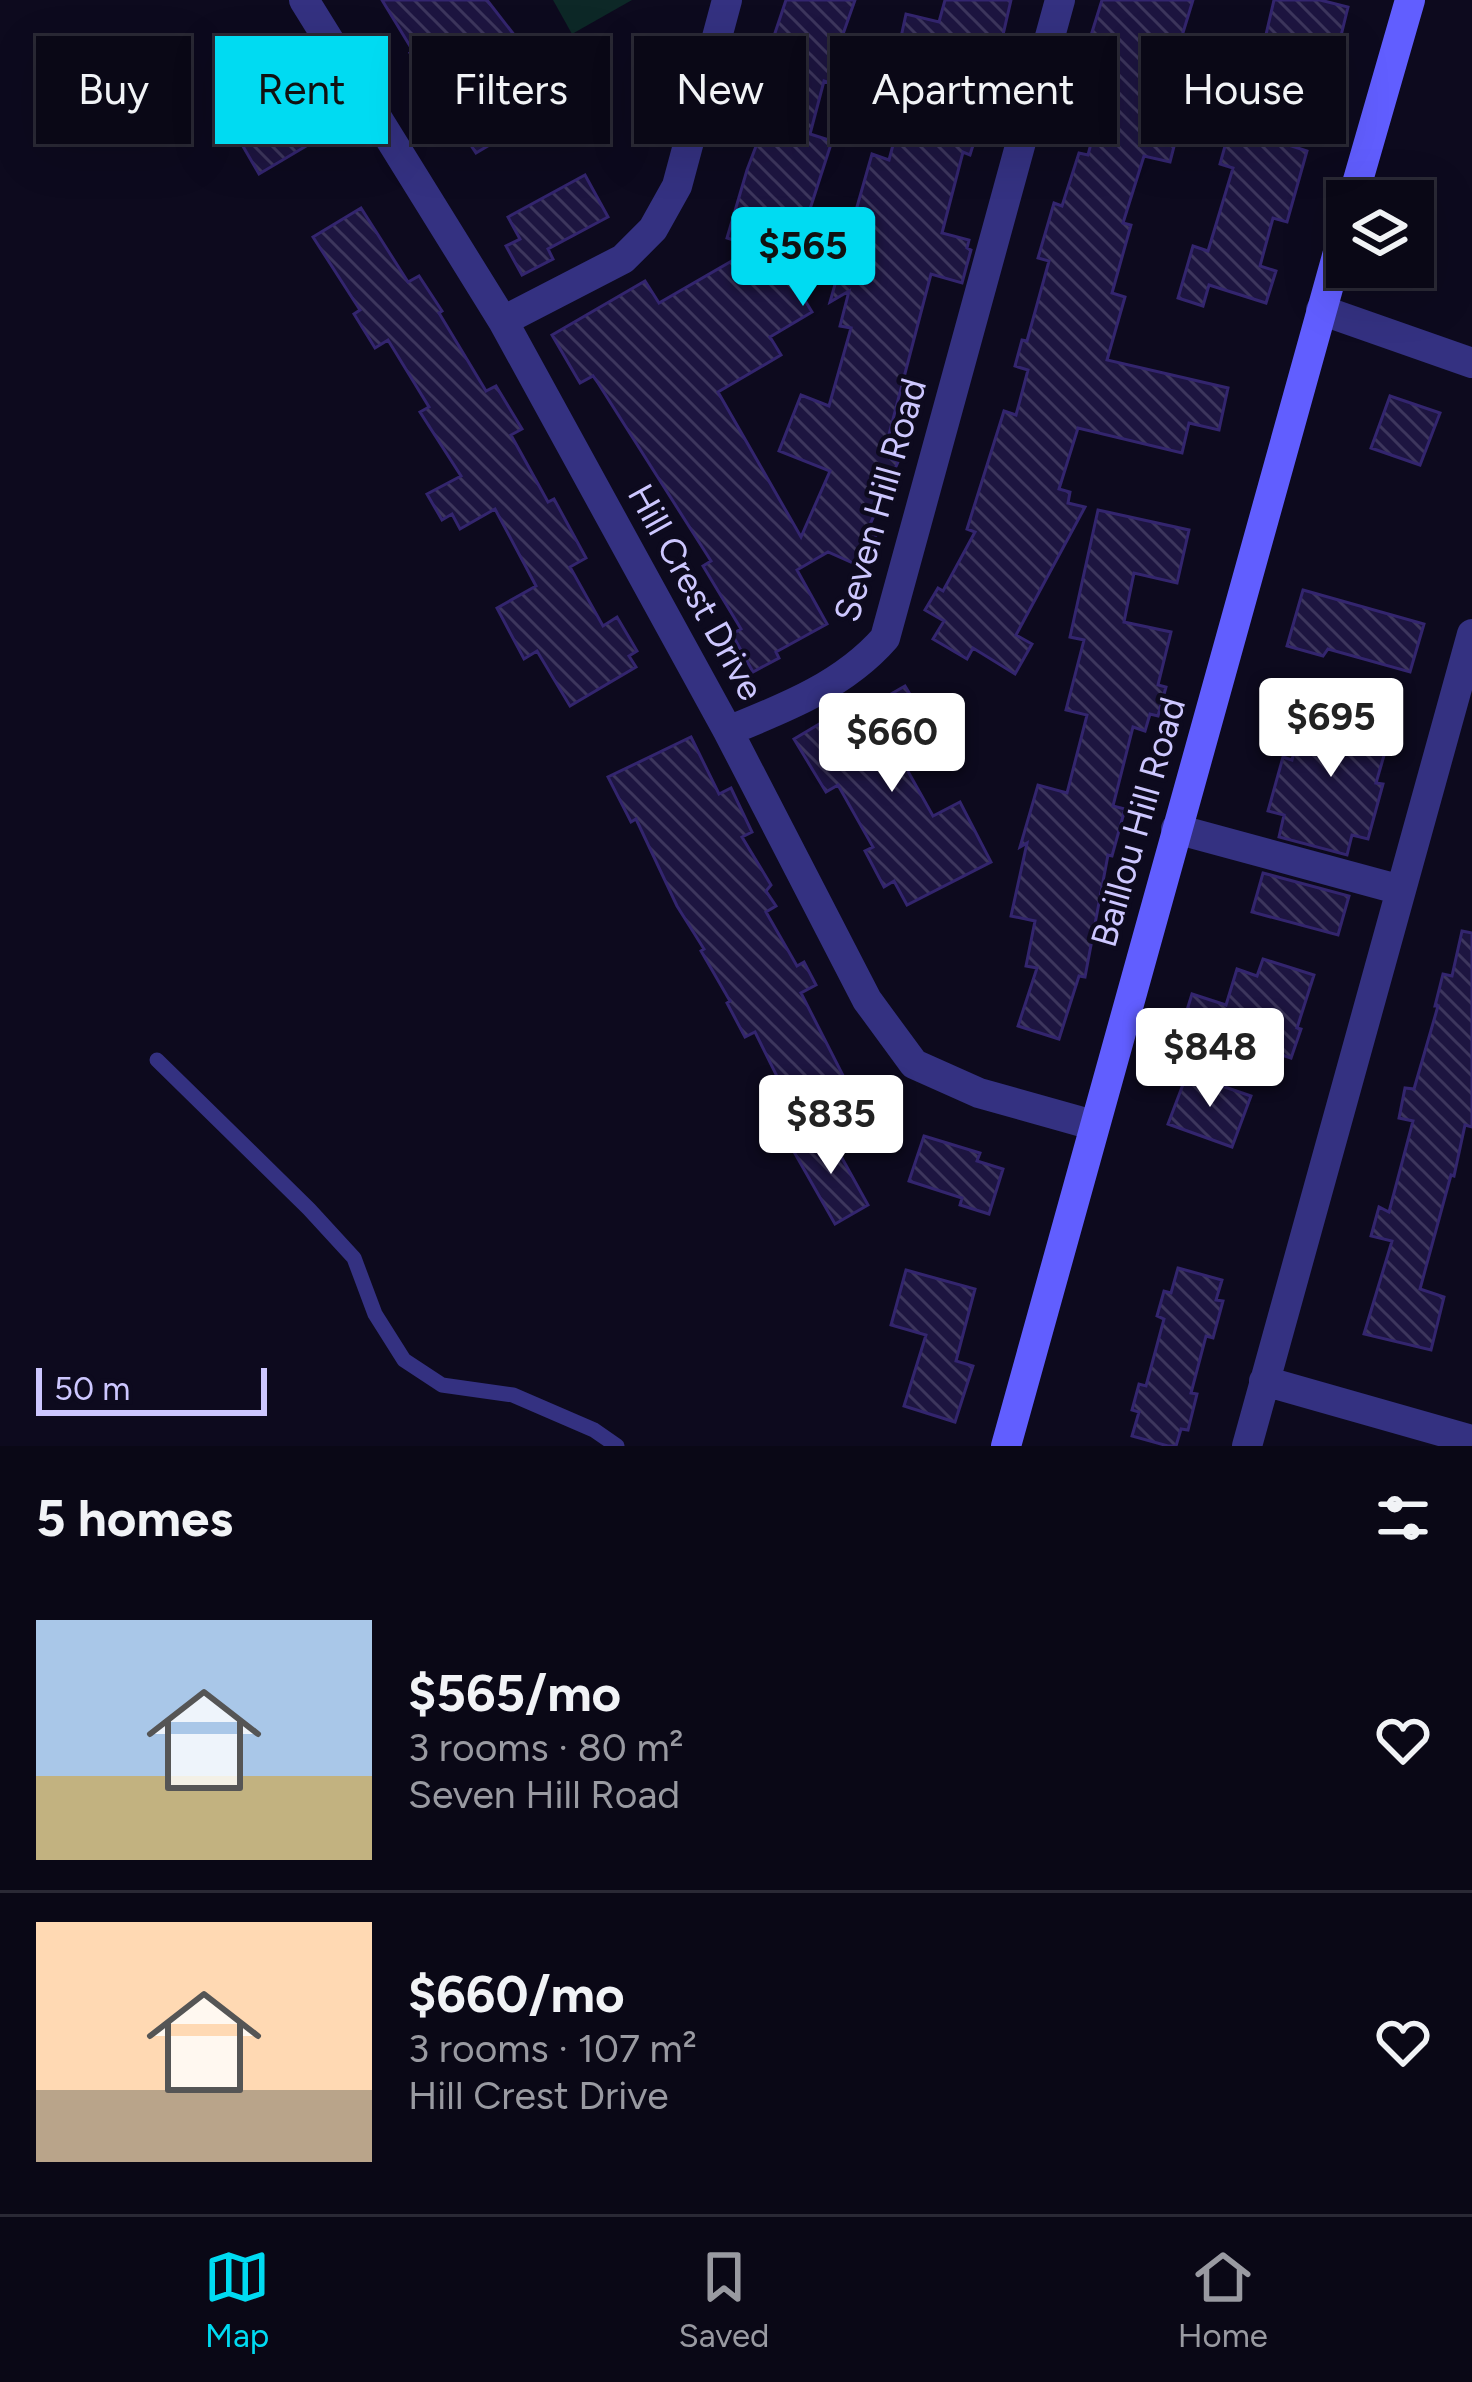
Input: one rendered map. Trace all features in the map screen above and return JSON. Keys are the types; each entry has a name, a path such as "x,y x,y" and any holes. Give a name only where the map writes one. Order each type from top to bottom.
{"main road":[{"path":"1358,180 1410,0"},
{"name":"Baillou Hill Road","path":"1006,1446 1327,288"}],"street":[{"name":"Hill Crest Drive","path":"304,0 503,321 728,731 867,1000 914,1064 979,1093 1093,1125"},
{"path":"503,321 623,259 653,230 677,186 727,0"},
{"name":"Seven Hill Road","path":"728,731 788,707 862,664 885,638 1060,0"},
{"path":"1321,310 1472,363"},
{"path":"1247,1446 1472,634"},
{"path":"1176,829 1401,890"},
{"path":"1264,1381 1472,1440"}],"lane":[{"path":"157,1060 354,1258 375,1314 404,1360 442,1385 513,1395 594,1430 616,1446"}],"green space":[{"path":"553,0 632,0 572,34"}],"building":[{"path":"382,0 487,0 515,36 412,36 412,49"},
{"path":"786,0 855,0 842,36 830,36 830,83 824,81 810,134 831,144 789,274 812,312 770,337 781,355 718,392 801,537 830,471 779,451 801,395 829,406 851,328 840,326 849,291 830,302 872,154 889,160 893,144 973,144 970,155 963,152 942,233 969,240 971,250 962,283 931,274 886,446 885,456 898,462 868,529 877,533 862,567 828,552 797,570 827,624 776,652 779,658 753,672 732,634 741,629 703,566 711,561 598,383 593,376 580,383 552,335 645,281 659,303 756,247 727,238 757,144 806,144 806,36 774,36"},
{"path":"945,0 1011,0 1003,36 901,36 906,14 939,22"},
{"path":"1102,0 1193,0 1182,36 1141,36 1141,144 1175,144 1170,162 1144,156 1123,223 1131,225 1112,293 1125,297 1107,360 1228,388 1219,430 1189,423 1182,453 1078,428 1059,489 1070,492 1068,503 1085,507 1016,635 1032,644 1015,674 973,648 967,659 933,639 944,621 925,610 938,588 943,591 975,532 967,529 1004,411 1016,415 1028,370 1015,366 1022,340 1027,341 1049,261 1038,258 1054,203 1062,206 1079,153 1088,155 1091,144 1117,144 1117,36 1091,36"},
{"path":"1274,0 1320,0 1348,7 1341,36 1266,36"},
{"path":"242,144 310,144 259,174"},
{"path":"470,144 491,144 476,153"},
{"path":"1226,144 1286,144 1307,151 1287,222 1273,218 1260,266 1276,271 1266,303 1209,285 1203,306 1178,298 1193,246 1208,251 1233,168 1220,164"},
{"path":"585,175 608,217 548,249 553,259 522,275 506,246 520,239 508,217"},
{"path":"361,208 408,282 419,276 486,391 496,386 522,429 511,435 586,558 570,567 603,626 617,617 637,651 629,656 636,667 570,706 537,651 524,659 497,608 536,586 495,509 460,529 452,514 442,520 427,494 461,476 420,412 429,407 388,340 375,348 354,314 360,310 313,237"},
{"path":"1390,396 1440,413 1420,465 1371,448"},
{"path":"1098,510 1189,530 1177,583 1134,573 1124,622 1171,632 1158,685 1166,687 1158,716 1150,714 1145,731 1133,727 1113,806 1125,809 1112,856 1108,855 1085,977 1079,976 1059,1039 1018,1026 1037,968 1026,966 1035,921 1011,916 1027,843 1020,847 1038,785 1067,793 1087,715 1066,710 1084,640 1070,637"},
{"path":"1303,590 1424,624 1410,672 1328,649 1323,656 1287,646"},
{"path":"905,686 931,729 896,750 933,816 960,802 991,862 907,905 894,881 884,887 865,851 873,847 838,785 826,792 794,739 868,695 877,702"},
{"path":"1307,704 1392,728 1376,783 1383,784 1368,839 1352,835 1347,855 1279,837 1284,815 1268,811 1283,757 1292,760"},
{"path":"691,737 719,794 731,788 752,832 742,837 771,885 766,891 776,906 766,912 797,966 804,962 816,985 801,993 854,1097 801,1125 755,1032 745,1037 636,819 631,822 608,777"},
{"path":"1263,873 1349,896 1338,935 1252,912"},
{"path":"1462,931 1472,933 1472,1127 1465,1125 1420,1289 1444,1297 1431,1350 1364,1334 1392,1241 1371,1236 1379,1207 1389,1212 1413,1121 1399,1118 1405,1088 1414,1089 1443,974 1452,976"},
{"path":"1263,959 1314,975 1291,1058 1183,1023 1192,994 1226,1005 1237,969 1257,976"},
{"path":"1187,1074 1251,1096 1232,1147 1168,1124"},
{"path":"827,1131 868,1205 835,1224 793,1150"},
{"path":"924,1136 980,1153 977,1161 1003,1169 989,1214 960,1205 962,1198 909,1181"},
{"path":"1178,1268 1222,1280 1216,1300 1223,1301 1213,1338 1206,1336 1191,1393 1197,1394 1188,1430 1181,1429 1176,1446 1168,1446 1132,1436 1139,1412 1132,1410 1139,1384 1146,1386 1164,1319 1157,1316 1164,1291 1171,1293"},
{"path":"906,1270 975,1289 956,1361 973,1366 955,1422 904,1406 926,1335 891,1325"}]}
